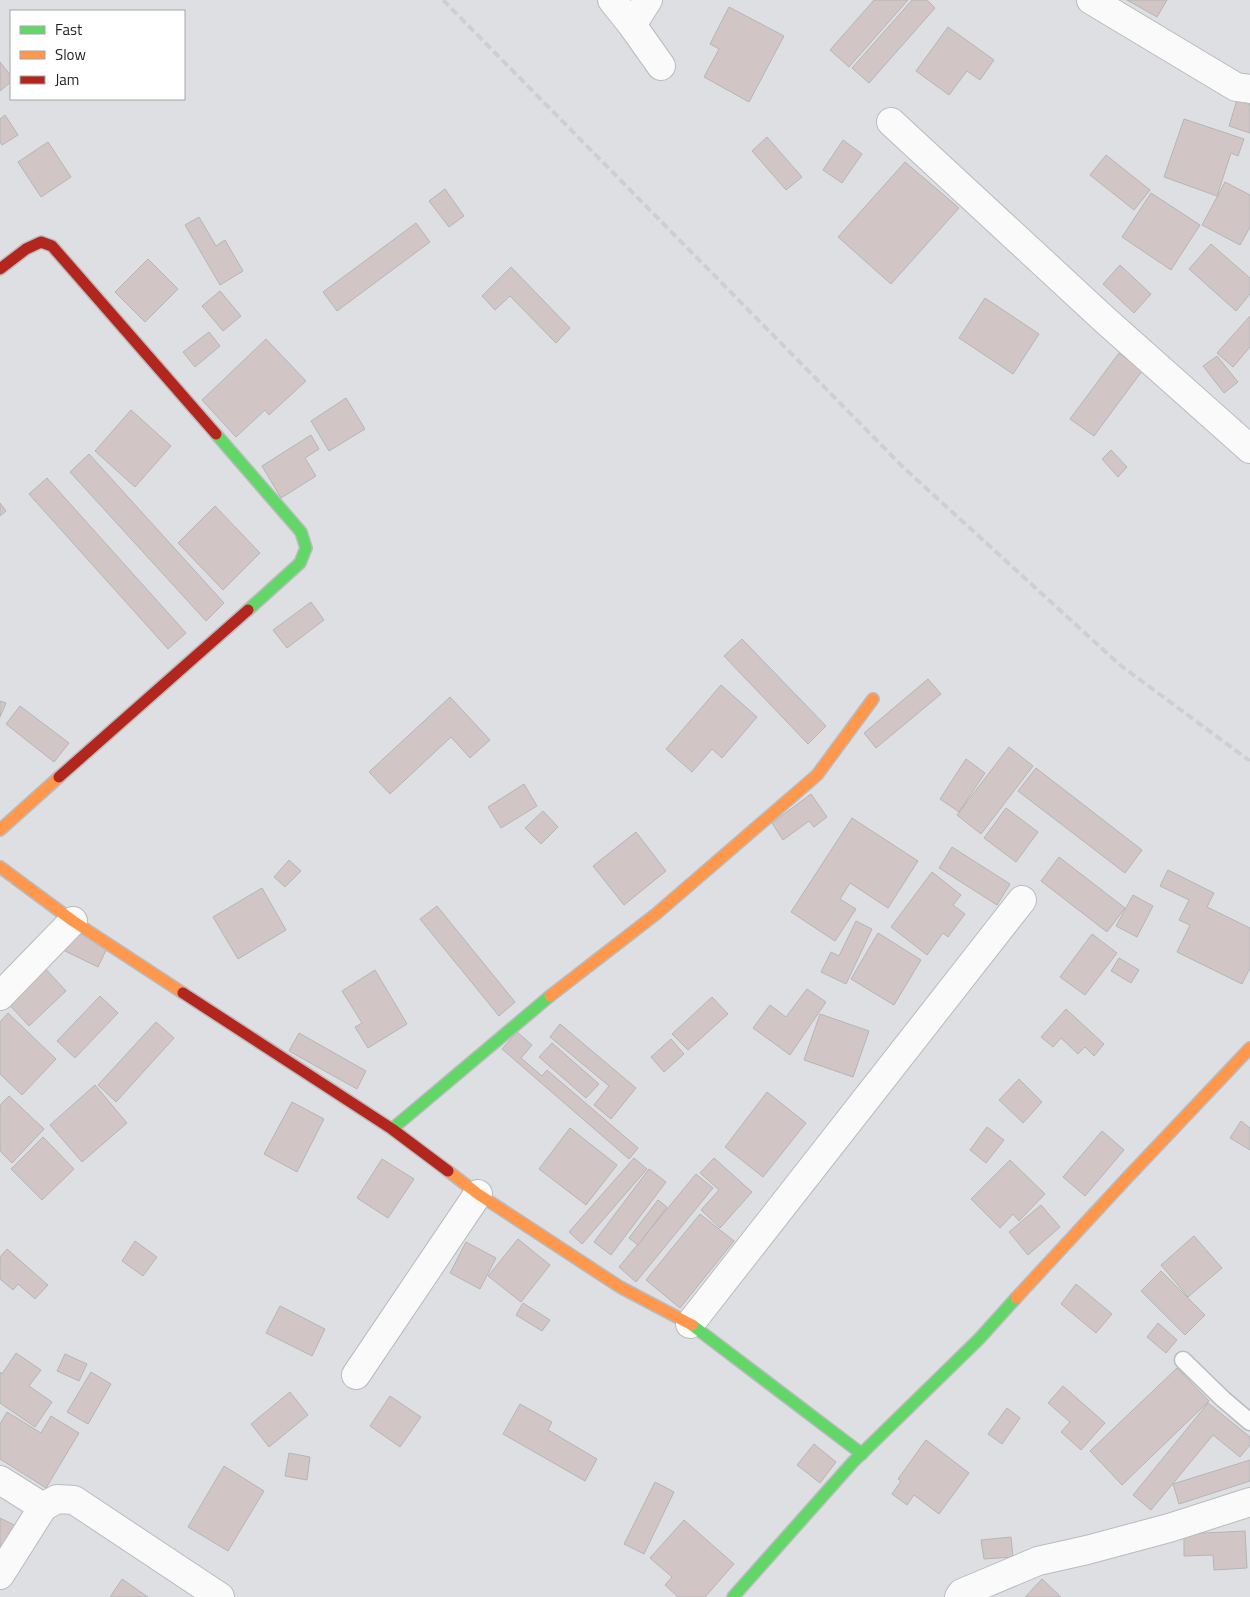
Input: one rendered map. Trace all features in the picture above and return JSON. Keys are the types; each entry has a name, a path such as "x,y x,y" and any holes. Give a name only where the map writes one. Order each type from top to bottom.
{"street":[{"path":"612,0 661,66"},
{"path":"632,25 648,0"},
{"path":"1091,0 1236,87 1250,89"},
{"path":"891,122 1105,320 1250,449"},
{"path":"0,269 26,249 41,242 52,246 301,532 306,548 300,563 0,830"},
{"path":"392,1129 537,1006 656,914 817,775 873,699"},
{"path":"0,867 73,921 392,1129 478,1194 620,1287 690,1324 862,1454"},
{"path":"690,1324 1022,900"},
{"path":"0,996 73,921"},
{"path":"733,1597 862,1454 979,1339 1250,1048"},
{"path":"356,1375 478,1194"},
{"path":"0,1480 42,1507"},
{"path":"0,1575 42,1507 57,1499 74,1500 220,1597"},
{"path":"960,1597 962,1593 1038,1561 1169,1528 1250,1502"}],"lane":[{"path":"1183,1360 1250,1422"}],"building":[{"path":"874,0 908,0 849,67 830,50"},
{"path":"912,0 927,0 935,8 869,83 852,68"},
{"path":"1127,0 1167,0 1157,17"},
{"path":"729,7 784,36 749,102 704,77 719,49 710,44"},
{"path":"948,27 994,60 980,80 967,71 949,95 916,71"},
{"path":"0,62 10,75 10,83 0,91"},
{"path":"1237,100 1250,105 1250,133 1229,126"},
{"path":"5,115 18,135 2,145 0,142 0,119"},
{"path":"1184,119 1244,139 1238,156 1231,153 1217,196 1164,177"},
{"path":"767,137 802,177 786,190 752,151"},
{"path":"843,140 862,154 842,183 823,170"},
{"path":"48,142 71,177 41,197 18,162"},
{"path":"1106,155 1150,190 1134,210 1090,175"},
{"path":"905,162 959,208 891,284 838,237"},
{"path":"1225,182 1250,195 1250,227 1240,245 1202,225"},
{"path":"445,189 464,216 449,227 429,201"},
{"path":"1151,193 1200,225 1171,270 1122,237"},
{"path":"199,217 216,246 225,240 243,271 220,285 185,225"},
{"path":"416,223 430,242 337,311 323,292"},
{"path":"1211,244 1250,278 1250,294 1236,311 1189,269"},
{"path":"148,259 178,289 145,322 115,292"},
{"path":"1120,265 1151,294 1134,313 1103,284"},
{"path":"511,267 570,328 556,343 510,296 495,310 482,296"},
{"path":"220,291 241,316 223,331 202,306"},
{"path":"985,298 1039,334 1013,374 959,338"},
{"path":"1250,316 1250,347 1233,367 1217,353"},
{"path":"209,332 220,346 195,367 183,352"},
{"path":"266,339 306,381 269,415 265,410 236,437 202,400"},
{"path":"1119,353 1142,371 1094,436 1070,419"},
{"path":"1217,356 1238,382 1224,393 1203,366"},
{"path":"346,398 365,429 329,451 311,421"},
{"path":"131,410 171,446 135,487 95,451"},
{"path":"311,435 319,449 305,458 316,476 281,498 262,466"},
{"path":"1111,450 1127,467 1118,477 1102,459"},
{"path":"89,454 224,603 206,621 70,472"},
{"path":"47,478 186,633 168,649 29,494"},
{"path":"0,503 6,511 0,516"},
{"path":"215,506 260,553 223,590 178,543"},
{"path":"311,602 324,620 287,648 273,630"},
{"path":"742,639 826,726 808,744 724,656"},
{"path":"928,679 941,694 876,748 864,733"},
{"path":"721,685 757,717 722,758 712,749 692,772 666,749"},
{"path":"450,697 490,740 470,758 451,737 390,794 369,772"},
{"path":"0,701 6,703 0,717"},
{"path":"20,706 69,743 54,762 6,724"},
{"path":"1009,747 1033,766 981,834 957,815"},
{"path":"966,759 985,773 959,812 940,799"},
{"path":"1036,768 1142,850 1125,873 1018,791"},
{"path":"524,784 537,806 501,828 488,807"},
{"path":"811,794 827,817 814,827 809,821 783,840 772,823"},
{"path":"1006,808 1038,832 1016,862 984,838"},
{"path":"543,811 558,827 541,844 525,828"},
{"path":"852,818 918,861 888,908 850,883 840,899 856,909 835,941 791,912"},
{"path":"636,832 666,871 624,905 593,866"},
{"path":"952,847 1010,884 997,905 939,868"},
{"path":"1059,857 1125,908 1107,932 1041,881"},
{"path":"289,860 301,871 285,887 274,877"},
{"path":"1168,870 1214,893 1207,907 1250,928 1250,968 1242,984 1177,952 1190,925 1179,920 1189,900 1160,886"},
{"path":"932,872 961,895 953,905 965,914 948,937 943,933 927,955 891,927"},
{"path":"262,888 286,930 238,959 213,917"},
{"path":"1133,895 1153,906 1137,937 1116,926"},
{"path":"437,906 515,1002 499,1016 420,919"},
{"path":"856,921 872,929 846,984 821,972 831,952 839,956"},
{"path":"73,929 108,946 98,967 63,950"},
{"path":"878,933 921,960 894,1005 851,979"},
{"path":"1092,934 1117,953 1085,995 1060,977"},
{"path":"1119,958 1139,970 1131,983 1111,971"},
{"path":"41,964 66,991 29,1026 3,998"},
{"path":"375,970 407,1024 368,1048 355,1027 362,1023 342,991"},
{"path":"807,989 826,1002 790,1055 753,1028 770,1005 786,1017"},
{"path":"100,996 118,1013 75,1058 57,1041"},
{"path":"712,997 728,1014 688,1050 672,1034"},
{"path":"1066,1009 1104,1044 1094,1056 1085,1047 1078,1054 1061,1038 1053,1047 1041,1037"},
{"path":"8,1013 56,1059 22,1095 0,1074 0,1022"},
{"path":"820,1014 869,1031 853,1077 804,1060"},
{"path":"156,1022 174,1038 116,1102 98,1085"},
{"path":"560,1024 636,1088 611,1119 594,1105 609,1086 550,1037"},
{"path":"517,1032 532,1045 521,1058 542,1076 547,1070 638,1148 629,1159 502,1049"},
{"path":"299,1033 366,1071 357,1089 289,1051"},
{"path":"671,1039 684,1054 664,1072 651,1057"},
{"path":"552,1043 599,1084 586,1098 539,1057"},
{"path":"1019,1079 1042,1102 1023,1123 999,1100"},
{"path":"95,1085 127,1123 82,1162 50,1125"},
{"path":"767,1092 806,1123 763,1177 725,1147"},
{"path":"9,1096 44,1129 12,1163 0,1151 0,1105"},
{"path":"292,1102 324,1119 297,1172 264,1154"},
{"path":"1241,1121 1250,1128 1250,1150 1230,1138"},
{"path":"987,1127 1004,1140 986,1163 970,1150"},
{"path":"570,1128 617,1165 586,1205 539,1169"},
{"path":"1102,1131 1124,1150 1085,1196 1063,1177"},
{"path":"43,1137 74,1169 42,1200 11,1169"},
{"path":"634,1158 647,1169 582,1244 569,1232"},
{"path":"714,1158 752,1192 720,1228 701,1210 719,1190 700,1173"},
{"path":"382,1159 414,1179 388,1218 357,1198"},
{"path":"1010,1160 1045,1194 1019,1221 1013,1214 1000,1228 971,1199"},
{"path":"649,1169 666,1182 611,1255 594,1242"},
{"path":"696,1174 713,1188 636,1282 619,1267"},
{"path":"658,1200 667,1207 638,1245 629,1238"},
{"path":"1041,1205 1060,1227 1028,1255 1009,1232"},
{"path":"700,1214 734,1241 680,1308 646,1280"},
{"path":"1194,1236 1222,1268 1188,1297 1161,1265"},
{"path":"518,1239 550,1265 521,1302 488,1276"},
{"path":"135,1241 157,1257 143,1276 122,1261"},
{"path":"466,1242 496,1258 480,1289 450,1273"},
{"path":"7,1249 48,1285 35,1299 18,1284 13,1290 0,1279 0,1257"},
{"path":"1161,1271 1205,1315 1185,1335 1141,1291"},
{"path":"1076,1284 1112,1314 1096,1333 1061,1304"},
{"path":"523,1303 550,1320 542,1331 516,1315"},
{"path":"280,1306 325,1329 312,1356 266,1333"},
{"path":"1158,1323 1177,1340 1166,1353 1147,1337"},
{"path":"16,1353 41,1370 29,1386 52,1402 35,1427 0,1403 0,1372 2,1374"},
{"path":"65,1354 87,1364 79,1381 57,1371"},
{"path":"1177,1368 1209,1401 1122,1485 1090,1451"},
{"path":"91,1372 111,1384 88,1424 67,1412"},
{"path":"1063,1386 1105,1423 1081,1450 1061,1432 1070,1422 1048,1403"},
{"path":"290,1392 308,1415 269,1447 251,1424"},
{"path":"390,1396 421,1417 400,1447 370,1426"},
{"path":"1208,1403 1250,1437 1250,1445 1240,1457 1213,1435 1151,1510 1133,1495"},
{"path":"520,1404 552,1422 548,1430 597,1459 585,1481 503,1434"},
{"path":"1007,1408 1020,1418 1002,1444 988,1434"},
{"path":"7,1412 41,1433 51,1416 79,1433 46,1488 0,1459 0,1424"},
{"path":"926,1440 969,1473 939,1514 914,1495 907,1505 892,1494 901,1481 898,1479"},
{"path":"814,1444 836,1462 820,1483 797,1465"},
{"path":"289,1453 310,1457 307,1480 285,1476"},
{"path":"1250,1460 1250,1481 1179,1504 1173,1484"},
{"path":"224,1466 264,1491 228,1551 188,1527"},
{"path":"655,1482 674,1492 644,1554 624,1544"},
{"path":"0,1518 16,1526 0,1558"},
{"path":"684,1520 734,1564 705,1597 678,1597 665,1585 672,1577 650,1558"},
{"path":"1245,1531 1247,1568 1214,1570 1213,1555 1184,1556 1184,1534"},
{"path":"1011,1537 1013,1557 984,1559 981,1540"},
{"path":"122,1579 148,1597 110,1597"},
{"path":"1042,1579 1061,1597 1025,1597"}],"railway":[{"path":"443,0 904,468 1120,665 1250,761"}],"traffic: fast":[{"path":"216,434 301,532 306,548 300,563 248,610"},
{"path":"392,1129 550,996"},
{"path":"733,1597 853,1462 979,1339 1016,1298"},
{"path":"692,1325 862,1454"}],"traffic: slow":[{"path":"550,996 656,914 817,775 873,699"},
{"path":"0,830 59,777"},
{"path":"0,867 73,921 183,993"},
{"path":"1016,1298 1250,1048"},
{"path":"448,1171 478,1194 620,1287 692,1325"}],"traffic: jam":[{"path":"0,269 26,249 41,242 52,246 216,434"},
{"path":"59,777 248,610"},
{"path":"183,993 392,1129 448,1171"}]}
